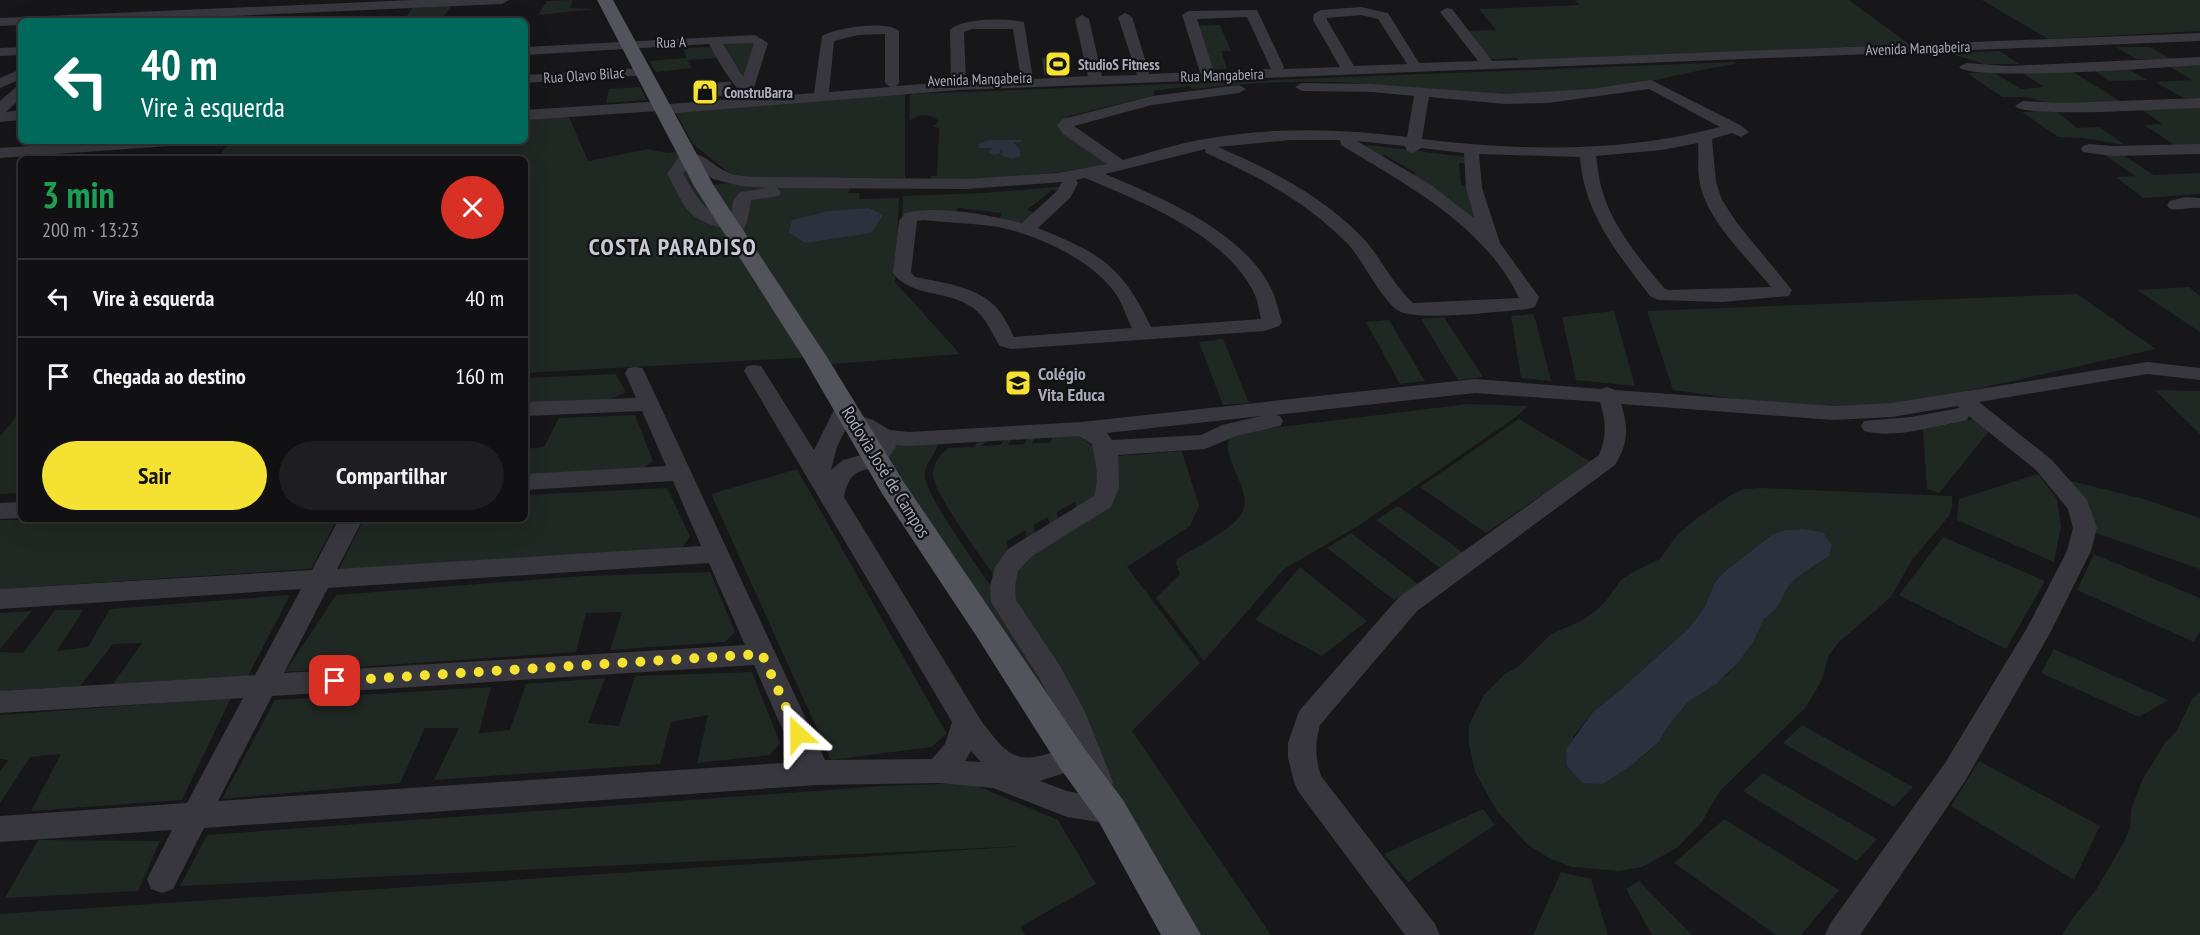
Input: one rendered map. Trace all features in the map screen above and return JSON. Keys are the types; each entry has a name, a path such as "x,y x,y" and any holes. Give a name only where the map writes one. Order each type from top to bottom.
{"main road":[{"name":"Rodovia José de Campos","path":"604,0 662,105 711,208 815,357 876,460 1072,759 1111,811 1182,935"}],"street":[{"path":"185,18 206,0"},
{"path":"185,18 373,3 502,0"},
{"path":"359,18 373,3"},
{"path":"1447,12 1486,62"},
{"path":"1208,73 1189,15 1252,13 1277,67"},
{"path":"1347,67 1319,17 1326,13 1377,13 1386,19 1413,62"},
{"path":"1125,17 1142,72"},
{"path":"1082,19 1096,77"},
{"path":"0,22 18,21"},
{"path":"959,83 958,28 1017,24 1020,27 1027,76"},
{"path":"821,92 827,39 830,35 891,30 893,33 892,82"},
{"name":"Avenida Mangabeira","path":"1636,60 2200,37"},
{"path":"714,40 747,93"},
{"name":"Rua A","path":"528,51 628,43 759,40 761,42 755,64"},
{"path":"0,52 18,51"},
{"name":"Avenida Mangabeira","path":"662,105 747,93 821,92 892,82 959,83 1027,76 1096,77 1142,72 1208,73 1277,67 1486,62 1515,58"},
{"name":"Rua Mangabeira","path":"662,105 959,83 1486,62 1636,60"},
{"path":"1966,67 2008,70 2200,61"},
{"path":"730,69 755,64 747,93"},
{"name":"Rua Olavo Bilac","path":"528,80 642,72"},
{"path":"0,86 18,75"},
{"path":"1121,166 1069,132 1065,125 1075,120 1124,107 1215,91 1322,86 1474,98 1548,98 1650,84 1739,130"},
{"path":"0,86 18,86"},
{"path":"0,109 18,93"},
{"path":"1413,145 1422,93"},
{"path":"2023,106 2061,108 2200,103"},
{"path":"528,115 662,105"},
{"path":"0,117 18,115"},
{"path":"912,188 1093,175 1271,140 1413,145 1516,152 1627,154 1706,142 1739,130"},
{"path":"687,157 701,160 719,175 744,188 768,192 848,188 1003,190 1070,183 1121,166 1195,146 1332,134 1471,154 1526,158 1586,154 1739,130"},
{"path":"1212,150 1251,168 1320,211 1355,241 1402,304 1411,309 1528,303 1529,297 1492,246 1455,211 1426,188 1347,142"},
{"path":"1586,154 1594,193 1607,225 1657,292 1665,296 1699,296 1782,292 1783,290 1724,216 1713,197 1706,170 1706,142"},
{"path":"0,153 127,144"},
{"path":"2089,149 2121,151 2200,149"},
{"path":"1471,154 1474,189 1492,246"},
{"path":"1093,175 1153,200 1185,217 1214,238 1243,264 1262,292 1272,320 1265,325 1144,334 1011,343 1007,342 992,314 979,303 961,293 909,280 902,273 908,221 915,216 974,219 1026,229 1071,248 1105,270 1127,296 1144,334"},
{"path":"1026,229 1064,194 1070,183"},
{"path":"711,208 744,188"},
{"path":"711,208 742,213 744,188"},
{"path":"2176,205 2186,202 2200,203"},
{"path":"832,497 835,482 841,471 853,464 876,460 888,445 909,440 1080,429 1475,386 1856,426 1911,424 1971,406 2101,374 2146,368 2198,365"},
{"path":"754,371 819,474 995,767 1067,804 1111,811"},
{"path":"635,373 816,774"},
{"path":"1971,406 2127,384 2159,382 2200,385"},
{"path":"1104,448 1205,442 1230,430 1262,422 1473,398 1610,401"},
{"path":"1424,935 1308,782 1302,764 1302,735 1309,719 1408,604 1607,460 1617,440 1610,401"},
{"path":"528,409 649,404"},
{"path":"1841,935 1955,772 2036,635 2079,551 2085,528 2079,506 2044,465 1971,406"},
{"path":"819,474 826,447 848,414 885,437 909,440"},
{"path":"1180,419 1187,426 1189,444"},
{"path":"1080,429 1100,438 1104,448 1109,480 1108,492 1103,501 1023,550 1011,560 1005,569 1001,588 1004,602 1051,674 1075,720 1111,811"},
{"path":"804,451 820,450 826,447"},
{"path":"528,482 680,473"},
{"path":"0,511 18,510"},
{"path":"162,879 349,522"},
{"path":"0,598 717,554"},
{"path":"0,702 762,654"},
{"path":"939,771 957,750 966,721"},
{"path":"0,829 816,774 939,771 1005,766 1019,770 1038,770 1072,759"}],"shaded area":[{"path":"573,0 570,8 596,9 538,15 547,1"},
{"path":"1575,0 1849,0 1909,44 1521,62 1517,58 1484,60 1462,31 1496,30 1479,9 1580,5"},
{"path":"1982,0 2200,0 2200,31 2048,39"},
{"path":"451,6 443,18 406,18 412,8"},
{"path":"1220,25 1231,51 1221,51 1227,69 1207,70 1192,26"},
{"path":"755,39 746,91 714,40"},
{"path":"712,47 717,58 687,60 692,68 656,72 649,61 687,58 683,48"},
{"path":"2116,47 2150,47 2171,59 2136,59"},
{"path":"2000,51 2019,64 1984,64 1948,53"},
{"path":"1734,62 1736,64 1622,88 1552,97 1482,95 1322,82 1257,83 1192,89 1189,86 1153,91 1155,95 1070,116 1061,121 1110,164 998,178 931,179 930,176 937,176 939,128 933,127 939,121 924,115 909,121 910,95 913,94"},
{"path":"2200,64 2200,98 2184,98 2155,82 2192,80 2167,65"},
{"path":"2125,67 2147,80 2110,81 2090,68"},
{"path":"2070,70 2120,101 2051,104 2025,97 2002,97 1967,73 1993,72 2021,89 2044,87 2019,71"},
{"path":"640,87 647,100 606,103 609,89"},
{"path":"905,92 905,178 749,178 729,173 693,144 674,110"},
{"path":"2200,106 2200,145 2176,146 2144,125 2162,124 2140,108"},
{"path":"2056,111 2077,128 2099,127 2125,145 2082,138 2058,137 2022,112"},
{"path":"567,112 588,161 647,149 668,153 684,151 705,186 741,181 850,188 848,193 860,193 859,199 899,198 895,282 960,354 819,365 814,357 528,373 528,156 218,156 228,144 528,144 528,115"},
{"path":"1365,146 1466,157 1468,163 1459,163 1461,185 1469,186 1479,226 1411,176 1416,173 1385,155 1379,156"},
{"path":"2105,155 2123,155 2154,175 2200,173 2200,194 2143,198 2116,177 2135,176"},
{"path":"1060,187 1059,191 1052,190 1027,210 1034,213 1022,223 1000,218 1001,213 958,208 955,212 916,211 902,216 903,196"},
{"path":"2189,287 2200,296 2200,332 2137,290"},
{"path":"2077,294 2156,349 1945,396 1870,409 1773,404 1673,390 1647,311"},
{"path":"1614,311 1635,386 1576,380 1562,317"},
{"path":"1534,314 1551,381 1521,378 1511,316"},
{"path":"1444,317 1483,377 1458,380 1421,319"},
{"path":"1389,320 1425,381 1400,384 1366,322"},
{"path":"1223,339 1249,403 1223,405 1199,342"},
{"path":"616,374 626,392 606,401 528,403 528,378"},
{"path":"2155,390 2200,391 2200,434"},
{"path":"1468,404 1528,406 1516,417 1358,526 1284,569 1204,661 1156,598 1180,574 1176,564 1177,559 1219,534 1240,516 1244,506 1244,496 1229,454 1228,444 1231,436 1239,432"},
{"path":"18,415 18,493 0,494 0,436"},
{"path":"635,415 653,461 644,468 528,476 528,449 544,447 559,418"},
{"path":"1519,419 1591,462 1486,533 1420,487"},
{"path":"1974,419 1990,430 1939,493 1927,489 1923,429"},
{"path":"1055,434 1078,435 1094,447 1100,494 1076,511 1075,502 1057,512 1058,522 1050,527 1048,517 1034,525 1035,535 1027,540 1026,530 1007,541 1008,552 994,576 942,497 933,476 935,464 948,448 974,447 980,439 988,438 982,446 1000,445 1006,437 1013,436 1008,445 1024,444 1030,435 1037,435 1032,443 1049,443"},
{"path":"909,441 938,443 925,471 928,487 947,521 1004,606 1087,755 883,453 891,446"},
{"path":"1182,451 1199,506 1190,526 1127,567 1200,663 1132,731 1271,935 1190,935 1002,577 1103,501 1106,457"},
{"path":"797,469 947,734 931,747 831,760 711,494"},
{"path":"2038,474 2057,499 2061,526 2054,562 1957,520 1959,499"},
{"path":"2067,480 2147,500 2200,518 2200,569 2096,533"},
{"path":"667,488 690,536 680,551 337,573 362,522 528,522 528,495"},
{"path":"1744,489 1952,496 1952,506 1949,516 1912,560 1891,597 1838,643 1829,655 1821,682 1805,708 1719,792 1702,822 1677,848 1642,867 1619,871 1572,867 1549,858 1528,845 1496,810 1475,772 1469,743 1469,725 1484,695 1505,674 1518,667 1551,634 1581,621 1605,602 1621,580 1660,559 1677,535 1697,518","holes":["1803,529 1823,532 1832,545 1818,564 1795,579 1775,610 1764,619 1745,653 1727,675 1688,702 1666,729 1659,742 1647,753 1603,784 1573,737 1593,712 1689,628 1705,606 1715,582 1724,572 1773,534 1786,530"]},
{"path":"1398,506 1465,554 1443,570 1376,520"},
{"path":"0,520 18,520 18,522 335,522 311,569 0,589"},
{"path":"1351,533 1418,584 1394,600 1327,548"},
{"path":"1943,537 2045,581 2006,649 1899,595"},
{"path":"2094,554 2200,598 2200,631 2194,642 2077,590"},
{"path":"1300,567 1367,621 1322,656 1255,620"},
{"path":"710,572 735,632 725,642 610,650 622,612 586,613 576,652 285,672 336,595 582,576"},
{"path":"290,595 248,676 113,684 142,643 113,644 80,686 0,691 0,652 23,653 55,610 83,610 57,651 88,647 110,609"},
{"path":"32,611 0,649 0,613"},
{"path":"2054,649 2168,700 2139,717 2041,673"},
{"path":"752,672 780,743 770,755 697,763 708,715 671,722 660,764 434,780 459,728 425,728 400,783 222,799 275,700 491,687 479,733 510,730 526,684 605,678 588,723 619,726 635,676"},
{"path":"2200,692 2200,935 2062,935 2096,890 2124,842 2130,828 2131,810 2142,781 2164,744 2176,732 2192,699"},
{"path":"231,698 182,800 31,811 61,754 30,757 0,803 0,771 9,760 0,759 0,715"},
{"path":"1802,725 1913,787 1894,807 1783,743"},
{"path":"1979,761 2100,826 2074,880 1951,806"},
{"path":"1763,773 1877,839 1857,861 1743,791"},
{"path":"970,783 1058,820 1096,884 1020,927 1025,935 0,935 0,914 1025,846 180,886 207,835 882,786"},
{"path":"1483,809 1495,825 1408,882 1384,854"},
{"path":"1724,819 1839,890 1801,935 1776,935 1674,863"},
{"path":"38,840 160,841 138,891 5,898"},
{"path":"1561,872 1591,879 1608,935 1533,935"},
{"path":"1639,881 1692,935 1652,935 1626,889"}],"water":[{"path":"989,140 1021,140 1022,142 1013,142 1020,150 1020,156 1012,159 1001,155 1003,152 1000,149 1000,153 994,155 989,152 993,148 978,148 979,144"},
{"path":"869,208 883,215 871,233 805,243 789,232 792,220 829,211"},
{"path":"1803,529 1823,532 1832,545 1829,556 1795,579 1775,610 1764,619 1753,642 1737,664 1716,684 1688,702 1666,729 1659,742 1633,764 1603,784 1582,783 1567,766 1566,749 1593,712 1689,628 1705,606 1715,582 1724,572 1773,534 1786,530"}],"building":[{"path":"1043,59 1061,59 1064,73 1045,74"},
{"name":"ConstruBarra","path":"730,82 735,94 704,97 702,84"}],"place":[{"name":"StudioS Fitness","path":"1058,64"},
{"name":"ConstruBarra","path":"705,92"},
{"name":"Colégio Vita Educa","path":"1018,383"}],"district":[{"name":"COSTA PARADISO","path":"673,246"}],"route":[{"path":"335,681 762,654 798,734"}]}
